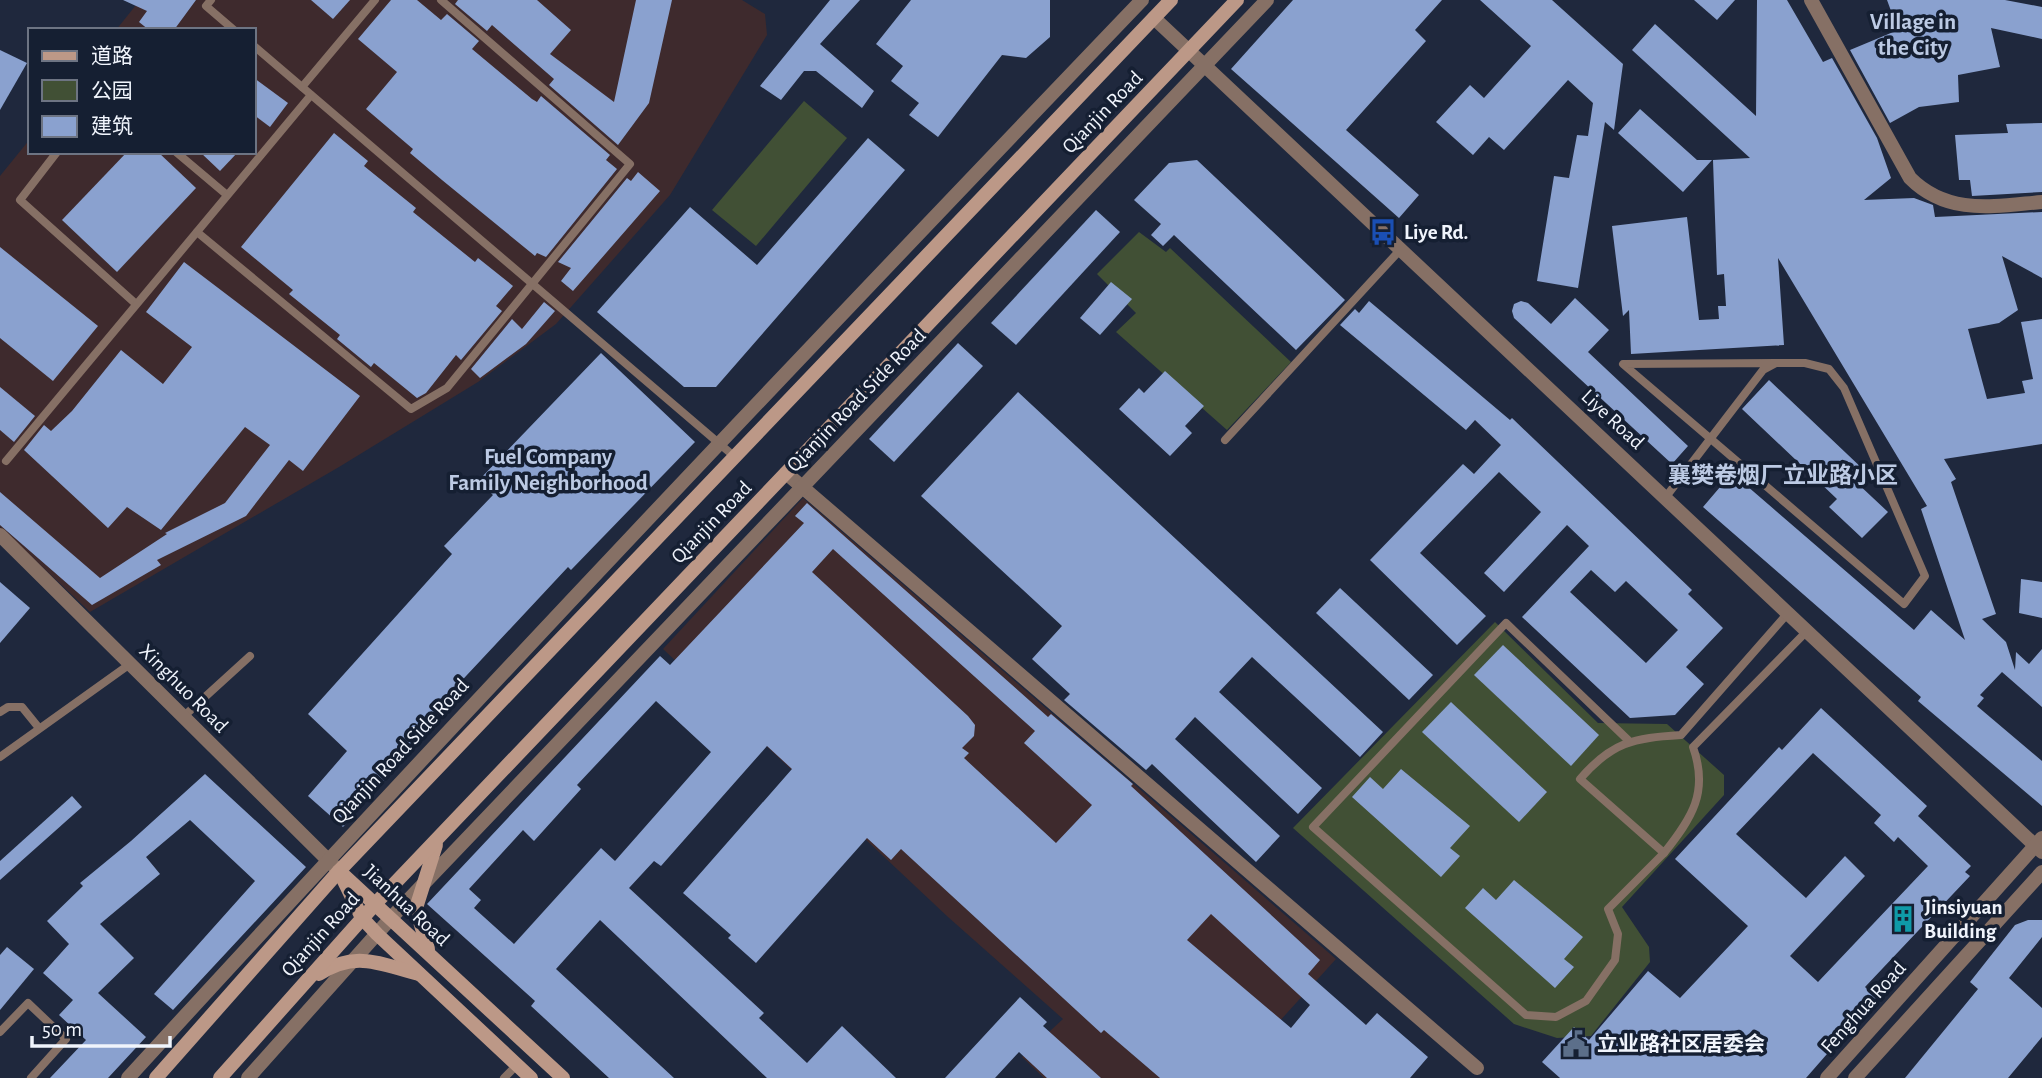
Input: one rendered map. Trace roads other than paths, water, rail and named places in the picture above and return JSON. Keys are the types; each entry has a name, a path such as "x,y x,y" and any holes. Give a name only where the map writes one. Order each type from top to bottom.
{"main road":[{"name":"Qianjin Road","path":"156,1078 339,871 1171,0"},
{"name":"Qianjin Road","path":"220,1078 362,918 441,834 1237,0"},
{"path":"429,954 415,908 428,864 441,834"},
{"name":"Jianhua Road","path":"339,871 564,1078"},
{"name":"Jianhua Road","path":"339,871 362,918 531,1078"},
{"path":"303,985 332,965 355,959 420,974"}],"street":[{"name":"Qianjin Road Side Road","path":"128,1078 327,859 718,442 1142,0"},
{"name":"Qianjin Road Side Road","path":"248,1078 391,918 1267,0"},
{"path":"1811,0 1910,178 1926,194 1974,208 2042,202"},
{"name":"Liye Road","path":"1154,18 1807,631 2040,845"},
{"path":"786,473 1477,1068"},
{"name":"Xinghuo Road","path":"0,535 339,871"},
{"name":"Fenghua Road","path":"1827,1078 2040,845"},
{"name":"Fenghua Road","path":"1855,1078 2042,872"}],"lane":[{"path":"211,0 206,6 232,28"},
{"path":"302,88 375,0"},
{"path":"197,232 411,409 447,388 630,164 441,0"},
{"path":"256,48 735,457"},
{"path":"6,461 311,95"},
{"path":"55,154 20,200 136,304"},
{"path":"178,154 227,195"},
{"path":"1225,440 1401,249"},
{"path":"1665,498 1763,370 1776,363"},
{"path":"1776,363 1805,363 1829,369 1844,388 1924,576 1904,604 1623,365 1776,363"},
{"path":"1664,853 1580,779 1608,751 1628,740 1681,735 1788,612"},
{"path":"1628,740 1506,623 1313,827 1527,1015 1556,1017 1586,1001 1615,960 1618,934 1608,909 1676,838 1701,791 1700,766 1693,747 1807,631"},
{"path":"183,717 250,656"},
{"path":"0,757 130,664"},
{"path":"0,712 8,707 22,708 39,729"},
{"path":"0,1032 28,1003 66,1039 31,1078"},
{"path":"504,1078 517,1065"}],"place":[{"name":"Liye Rd.","path":"1383,232"},
{"name":"Jinsiyuan Building","path":"1903,919"},
{"name":"立业路社区居委会","path":"1576,1044"}],"district":[{"name":"Village in the City","path":"1913,34"},
{"name":"Fuel Company Family Neighborhood","path":"548,469"},
{"name":"襄樊卷烟厂立业路小区","path":"1783,475"}]}
